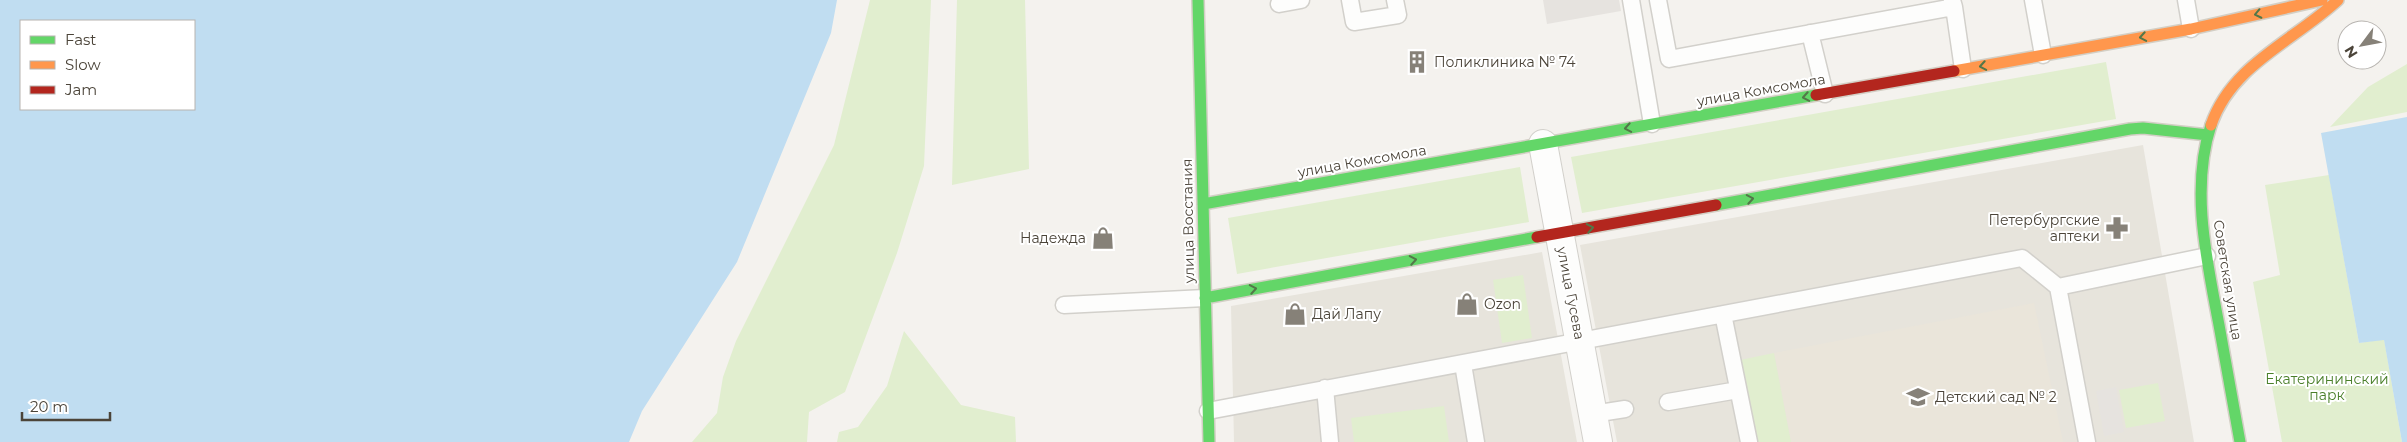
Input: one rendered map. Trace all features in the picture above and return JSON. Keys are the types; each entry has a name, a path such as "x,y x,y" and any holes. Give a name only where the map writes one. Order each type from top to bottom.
{"street":[{"name":"улица Восстания","path":"1198,0 1209,442"},
{"name":"улица Комсомола","path":"1203,204 2191,29 2322,0"},
{"name":"Советская улица","path":"2240,442 2204,238 2202,194 2208,135 2219,103 2231,86 2254,65 2325,14 2338,0"},
{"path":"1205,298 2130,129 2143,128 2208,135"},
{"name":"улица Гусева","path":"1543,144 1598,442"}],"lane":[{"path":"1279,4 1301,0"},
{"path":"1350,0 1354,22 1398,15 1395,0"},
{"path":"1631,0 1652,124"},
{"path":"1658,0 1669,59 1953,4 1963,69"},
{"path":"2033,0 2043,55"},
{"path":"2186,0 2191,29"},
{"path":"1810,33 1824,94"},
{"path":"2058,287 2207,256"},
{"path":"1208,411 2022,258 2058,287 2087,442"},
{"path":"1064,305 1205,298"},
{"path":"1723,314 1749,442"},
{"path":"1463,364 1476,442"},
{"path":"1325,388 1330,442"},
{"path":"1668,402 1738,390"},
{"path":"1593,414 1625,409"}],"shaded area":[{"path":"1543,0 1619,0 1621,11 1547,24"},
{"path":"2143,145 2194,442 1617,442 1580,245"},
{"path":"1542,252 1577,442 1234,442 1231,306"},
{"name":"Детский сад № 2","path":"2034,303 2063,442 1791,442 1774,353"},
{"path":"2116,387 2124,432 2104,436 2096,391"}],"green space":[{"path":"870,0 931,0 924,166 897,253 845,392 809,412 807,442 692,442 717,413 723,377 736,341 834,145"},
{"path":"957,0 1025,0 1029,169 952,185"},
{"path":"2106,62 2116,119 1582,213 1571,157"},
{"path":"2407,64 2407,112 2330,127 2368,87"},
{"path":"1520,167 1529,222 1237,274 1228,218"},
{"name":"Екатерининский парк","path":"2329,175 2359,343 2384,339 2402,442 2282,442 2253,282 2280,275 2265,185"},
{"path":"1523,275 1532,338 1502,343 1493,280"},
{"path":"904,331 961,405 1015,417 1016,442 837,442 839,432 858,427 887,386"},
{"path":"1774,353 1791,442 1757,442 1740,360"},
{"path":"2158,383 2165,421 2126,428 2119,390"},
{"path":"1444,406 1449,442 1354,442 1351,418"}],"water":[{"path":"0,0 837,0 831,33 737,262 642,411 629,442 0,442"},
{"path":"2407,117 2407,442 2402,442 2384,340 2359,343 2321,133"}],"traffic: fast":[{"path":"1198,0 1209,442"},
{"path":"1203,204 1816,95"},
{"path":"2211,125 2205,149 2202,174 2201,200 2203,225 2210,276 2240,442"},
{"path":"1716,205 2130,129 2143,128 2208,135"},
{"path":"1205,298 1537,237"}],"traffic: slow":[{"path":"1954,71 2191,29 2322,0"},
{"path":"2211,125 2221,104 2249,69 2338,0"}],"traffic: jam":[{"path":"1816,95 1954,71"},
{"path":"1537,237 1716,205"}],"place":[{"name":"Поликлиника № 74","path":"1417,62"},
{"name":"Петербургские аптеки","path":"2117,228"},
{"name":"Надежда","path":"1103,238"},
{"name":"Ozon","path":"1467,304"},
{"name":"Дай Лапу","path":"1295,314"},
{"name":"Детский сад № 2","path":"1918,397"}]}
